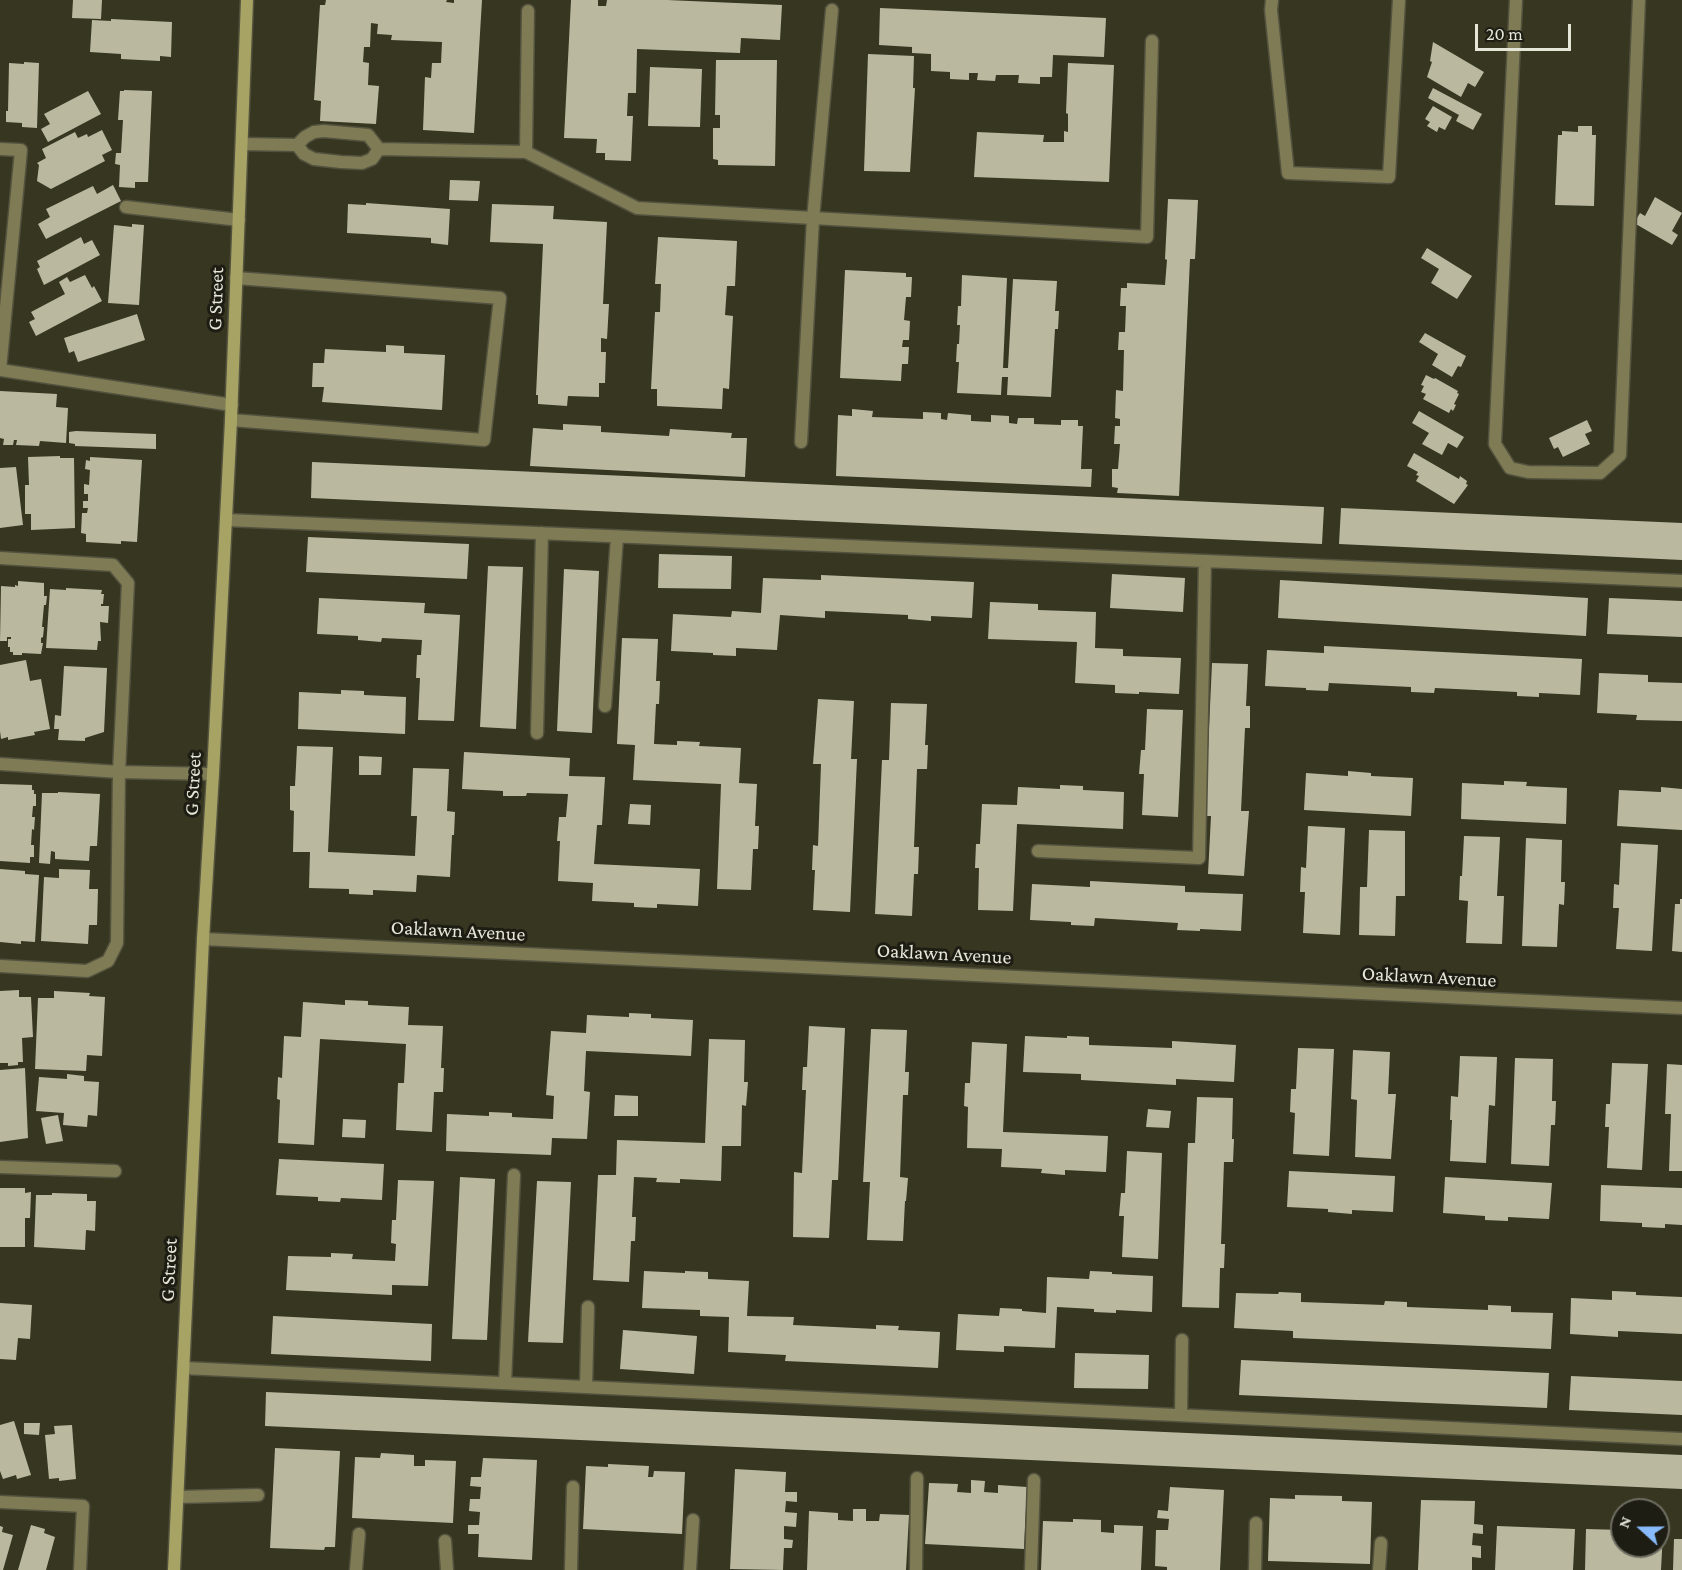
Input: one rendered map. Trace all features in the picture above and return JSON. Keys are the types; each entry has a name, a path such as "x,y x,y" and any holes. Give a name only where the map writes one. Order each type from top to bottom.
{"street":[{"name":"G Street","path":"174,1570 203,939 232,405 247,0"},
{"path":"1272,0 1271,10 1288,173 1389,177 1398,0"},
{"path":"1516,0 1496,444 1510,468 1528,472 1600,473 1620,455 1639,0"},
{"path":"801,442 813,219 832,9"},
{"path":"526,152 528,11"},
{"path":"379,149 526,152 637,208 1147,237 1152,41"},
{"path":"242,144 297,145 314,132 324,131 368,135 379,149"},
{"path":"297,145 304,154 314,159 341,162 362,163 372,159 379,149"},
{"path":"0,149 21,150 0,370 232,405"},
{"path":"126,207 239,220"},
{"path":"231,420 484,440 500,298 236,278"},
{"path":"226,520 1682,581"},
{"path":"537,733 542,533"},
{"path":"605,706 617,537"},
{"path":"0,558 113,565 128,582 119,772 117,943 108,961 87,971 0,966"},
{"path":"1038,851 1199,858 1205,561"},
{"path":"0,764 119,772 213,774"},
{"name":"Oaklawn Avenue","path":"203,939 1682,1008"},
{"path":"0,1167 115,1171"},
{"path":"505,1383 514,1175"},
{"path":"586,1387 588,1307"},
{"path":"1181,1415 1182,1340"},
{"path":"184,1368 1682,1439"},
{"path":"916,1570 917,1478"},
{"path":"1031,1570 1035,1480"},
{"path":"571,1570 573,1487"},
{"path":"178,1497 258,1495"},
{"path":"0,1503 83,1506 80,1570"},
{"path":"690,1570 693,1520"},
{"path":"1256,1523 1256,1570"},
{"path":"356,1570 359,1534"},
{"path":"445,1541 447,1570"},
{"path":"1378,1570 1381,1543"}],"building":[{"path":"73,0 102,0 101,19 72,18"},
{"path":"326,0 447,0 446,2 454,3 454,0 482,0 474,133 423,130 425,77 431,78 432,63 441,63 442,42 391,40 392,35 377,34 378,24 371,23 370,47 364,47 363,62 369,63 368,85 379,86 376,124 320,121 321,101 314,100 320,5 325,5"},
{"path":"571,0 598,0 598,6 606,6 607,0 782,5 780,40 741,38 740,53 637,49 636,93 628,93 627,116 633,116 631,161 605,160 605,153 596,153 597,139 564,138"},
{"path":"880,8 1106,18 1104,57 1053,55 1052,77 1040,77 1040,84 1018,83 1019,75 996,75 995,81 977,80 978,73 969,73 969,80 950,79 950,72 931,71 931,54 912,53 912,47 879,45"},
{"path":"111,19 172,22 171,57 160,56 160,61 121,59 121,54 90,52 92,20 111,21"},
{"path":"1433,42 1484,72 1475,87 1468,83 1461,97 1427,77 1432,62 1430,61"},
{"path":"868,54 914,56 913,88 915,88 910,172 864,171"},
{"path":"716,60 777,60 775,166 718,165 718,160 713,159 713,128 720,128 720,115 715,115"},
{"path":"24,62 39,63 37,128 22,127 22,123 6,122 9,63 24,64"},
{"path":"1068,63 1114,65 1109,182 974,177 977,132 1044,135 1043,142 1064,142 1064,131 1068,132 1068,114 1066,113"},
{"path":"650,67 702,69 700,127 648,126"},
{"path":"1433,88 1482,114 1473,130 1456,121 1459,115 1428,98"},
{"path":"88,91 101,114 48,142 41,129 50,124 44,114"},
{"path":"120,91 152,91 148,182 135,182 135,188 119,187 120,165 115,164 116,153 121,153 123,120 118,120"},
{"path":"1433,106 1452,117 1445,130 1439,127 1437,132 1427,126 1430,122 1425,119"},
{"path":"1578,126 1592,126 1592,135 1596,135 1594,206 1555,205 1558,135 1562,135 1562,131 1578,132"},
{"path":"102,130 112,150 102,155 105,161 51,189 37,181 39,165 37,163 46,158 42,149 75,132 78,138 87,134 88,137"},
{"path":"450,180 480,181 478,201 449,200"},
{"path":"113,185 121,201 46,239 38,224 50,217 46,209 93,186 97,194"},
{"path":"1655,197 1682,213 1672,231 1678,235 1672,245 1634,223 1640,213 1645,216"},
{"path":"1168,199 1198,200 1195,259 1190,259 1179,496 1117,493 1118,488 1112,487 1112,469 1118,469 1120,444 1114,444 1115,426 1120,426 1120,419 1115,418 1116,390 1123,391 1124,350 1118,350 1119,332 1125,332 1126,306 1120,306 1121,288 1127,288 1127,283 1165,285"},
{"path":"366,203 450,209 448,245 431,243 431,238 347,233 348,204 366,205"},
{"path":"492,204 554,206 553,219 607,222 603,304 609,304 607,339 601,338 601,352 606,352 605,383 599,383 599,397 568,396 567,406 538,404 538,395 536,395 543,244 490,242"},
{"path":"132,224 144,225 139,305 108,303 114,225 132,227"},
{"path":"81,237 84,244 92,240 100,255 44,285 37,269 40,267 37,261"},
{"path":"658,237 737,241 735,286 727,286 725,315 733,316 729,389 723,388 722,409 657,406 657,389 651,389 655,312 660,312 661,284 655,284"},
{"path":"1427,248 1472,276 1457,299 1431,283 1439,269 1421,258"},
{"path":"845,270 906,273 906,277 912,277 911,297 906,297 904,320 910,321 909,340 903,340 902,347 909,347 908,364 902,364 901,381 840,378"},
{"path":"85,275 102,301 36,336 29,322 35,319 31,312 65,294 59,282 67,277 70,282"},
{"path":"962,275 1007,278 1003,368 1008,368 1013,279 1057,281 1055,311 1059,311 1058,329 1055,329 1051,397 1007,395 1008,377 1002,377 1001,395 957,393 959,362 956,362 960,325 957,325 958,306 961,306"},
{"path":"137,314 145,340 78,362 74,351 69,353 64,338"},
{"path":"1425,333 1466,356 1461,367 1458,366 1452,377 1432,365 1438,354 1419,342"},
{"path":"386,345 404,346 404,353 445,355 442,410 322,402 324,387 312,387 313,363 324,363 325,349 386,352"},
{"path":"1426,375 1458,391 1453,411 1451,409 1449,413 1423,399 1426,394 1421,392 1424,386 1421,385"},
{"path":"0,391 57,394 56,407 68,408 66,443 40,441 39,446 16,445 17,440 14,440 13,445 3,445 4,439 0,438"},
{"path":"852,409 873,411 872,417 923,419 923,412 941,413 941,419 947,420 948,413 971,415 971,421 991,422 991,415 1009,416 1009,423 1017,424 1018,418 1034,418 1034,424 1061,425 1061,420 1078,420 1078,426 1083,426 1081,469 1092,469 1091,487 836,476 838,415 852,416"},
{"path":"1419,411 1464,437 1457,448 1448,443 1442,455 1422,444 1429,433 1412,423"},
{"path":"1587,420 1592,431 1585,434 1590,444 1563,457 1558,447 1554,449 1549,438"},
{"path":"563,424 601,426 601,432 669,436 670,429 732,433 731,438 747,438 745,477 530,466 533,428 563,430"},
{"path":"69,432 156,434 156,449 75,446 69,443"},
{"path":"1414,453 1459,479 1460,476 1467,481 1468,485 1454,504 1416,481 1419,476 1416,475 1418,472 1407,466"},
{"path":"60,456 60,458 74,458 75,528 31,530 31,514 25,514 25,485 29,485 28,457"},
{"path":"90,457 142,460 137,542 121,541 121,544 86,542 86,534 81,533 82,513 87,513 88,508 83,508 83,501 88,501 88,494 84,494 84,484 89,485 90,470 85,469 86,460 90,461"},
{"path":"312,462 1324,507 1322,544 311,498"},
{"path":"16,467 23,525 0,528 0,468"},
{"path":"1341,508 1682,523 1682,560 1339,544"},
{"path":"308,537 469,544 467,579 306,572"},
{"path":"659,554 732,556 731,589 658,588"},
{"path":"488,566 523,567 516,729 480,727"},
{"path":"564,569 599,571 592,733 557,731"},
{"path":"1112,574 1185,578 1183,612 1110,608"},
{"path":"821,575 974,582 972,618 931,616 931,621 908,619 908,615 825,611 825,618 780,615 777,650 736,648 736,656 671,651 673,614 731,617 732,611 761,613 763,578 821,580"},
{"path":"1280,580 1588,598 1586,636 1278,618"},
{"path":"18,581 44,583 44,596 47,596 46,605 44,605 41,654 13,655 8,647 8,639 11,637 7,637 7,641 0,641 1,586 15,587 15,585 18,586"},
{"path":"66,588 102,590 101,594 104,594 101,606 109,606 108,623 100,622 101,641 98,641 97,650 46,648 50,589 66,590"},
{"path":"319,598 425,603 424,613 460,615 454,721 418,720 420,678 416,678 417,655 421,655 422,640 382,638 381,642 358,640 358,636 317,634"},
{"path":"1609,598 1682,601 1682,637 1607,634"},
{"path":"990,602 1038,604 1038,610 1096,612 1095,648 1123,649 1123,656 1181,658 1179,694 1115,693 1115,685 1075,683 1077,642 988,639"},
{"path":"622,638 658,639 656,681 660,681 659,704 656,704 654,744 677,745 677,741 700,742 699,746 741,748 739,783 757,784 755,826 759,826 758,849 753,849 751,890 717,889 721,784 633,780 635,745 617,744"},
{"path":"1324,646 1582,659 1580,695 1539,693 1539,697 1517,696 1517,692 1435,688 1434,693 1411,692 1411,687 1329,683 1328,691 1265,686 1267,650 1324,653"},
{"path":"26,660 30,681 41,679 50,729 34,732 35,735 8,740 8,737 1,739 0,665"},
{"path":"1212,663 1248,664 1246,706 1250,706 1250,728 1245,728 1241,811 1249,811 1244,876 1208,874 1211,816 1205,816"},
{"path":"64,666 107,668 104,732 85,738 85,741 58,740 59,729 54,729 55,715 61,716"},
{"path":"1599,673 1648,675 1648,682 1682,683 1682,721 1636,720 1637,715 1597,713"},
{"path":"341,690 364,691 364,695 406,697 405,734 298,729 299,692 341,694"},
{"path":"818,699 854,701 851,759 857,759 850,912 813,910 815,870 812,870 813,845 818,846 821,764 813,764"},
{"path":"891,703 927,704 925,745 928,745 927,769 917,769 914,847 919,847 918,874 914,874 912,916 875,914 882,760 889,760"},
{"path":"1147,709 1183,710 1178,817 1142,815 1144,774 1139,774 1141,750 1145,750"},
{"path":"297,746 333,747 328,852 415,856 417,816 411,816 413,768 449,769 447,811 455,812 450,877 417,875 416,892 373,890 373,895 349,894 349,889 309,888 310,852 293,852 294,811 290,810 290,786 295,786"},
{"path":"464,752 570,758 569,776 605,777 602,825 597,825 594,864 700,869 698,906 657,904 657,908 634,907 634,903 592,901 593,883 558,881 559,817 566,817 568,794 527,793 526,796 503,796 503,791 462,789"},
{"path":"359,756 382,757 381,775 359,775"},
{"path":"1348,771 1371,773 1371,776 1413,778 1411,816 1304,810 1306,773 1348,776"},
{"path":"1504,781 1527,782 1526,786 1567,788 1566,824 1461,819 1462,783 1504,785"},
{"path":"0,784 32,785 32,790 36,794 36,806 33,806 32,817 35,817 31,845 34,845 34,857 30,857 30,863 0,861"},
{"path":"1060,785 1083,786 1083,790 1124,792 1123,829 1017,824 1013,911 978,910 979,868 975,868 976,844 980,844 982,804 1017,805 1018,787 1060,789"},
{"path":"1661,787 1682,789 1682,830 1617,826 1619,790 1661,792"},
{"path":"42,793 100,794 97,846 90,846 89,861 55,859 55,852 51,851 50,864 39,863"},
{"path":"630,804 651,805 650,825 628,824"},
{"path":"1308,826 1345,828 1340,935 1303,933 1305,892 1300,892 1301,867 1306,868"},
{"path":"1369,830 1405,831 1405,896 1396,896 1395,936 1359,935 1360,887 1367,887"},
{"path":"1464,836 1500,837 1497,896 1504,896 1502,944 1466,943 1468,901 1459,900"},
{"path":"1526,838 1562,840 1561,882 1565,882 1564,905 1559,904 1557,947 1522,946"},
{"path":"1621,843 1658,845 1652,951 1616,949 1619,908 1613,908 1614,884 1619,885"},
{"path":"0,869 25,871 25,874 39,875 35,942 21,941 21,944 0,942"},
{"path":"59,869 90,870 89,889 98,889 97,925 89,925 88,944 41,941 44,877 59,878"},
{"path":"1090,881 1185,886 1185,892 1243,894 1241,931 1177,930 1178,923 1095,918 1094,926 1071,925 1071,922 1030,920 1032,884 1090,887"},
{"path":"1680,899 1682,899 1682,952 1672,951 1675,904 1680,904"},
{"path":"19,990 19,997 31,997 33,1037 22,1038 23,1062 8,1066 8,1063 0,1063 0,991"},
{"path":"54,991 90,993 89,996 105,997 102,1056 87,1055 86,1071 35,1069 38,998 54,998"},
{"path":"345,1000 368,1001 368,1005 409,1007 408,1025 443,1026 441,1068 444,1068 443,1092 434,1092 432,1132 396,1130 398,1083 404,1083 406,1044 320,1039 314,1145 278,1143 280,1100 277,1099 278,1077 282,1078 284,1036 301,1037 303,1002 345,1005"},
{"path":"629,1013 651,1014 651,1018 693,1020 691,1056 586,1051 584,1091 590,1092 587,1139 552,1138 551,1155 446,1151 447,1114 489,1116 489,1112 512,1113 512,1117 553,1119 554,1096 546,1095 551,1031 586,1033 587,1015 629,1017"},
{"path":"809,1026 845,1028 838,1180 832,1180 829,1238 793,1237 794,1172 802,1173 806,1090 802,1090 803,1067 807,1067"},
{"path":"871,1029 907,1030 905,1072 909,1072 908,1095 903,1095 900,1177 908,1178 903,1241 867,1240 870,1182 863,1182"},
{"path":"1025,1036 1089,1037 1089,1045 1172,1048 1172,1041 1236,1045 1234,1082 1176,1079 1176,1085 1081,1080 1081,1074 1023,1072"},
{"path":"709,1039 745,1040 744,1082 748,1082 746,1106 742,1105 741,1146 722,1146 721,1181 680,1179 680,1183 656,1182 657,1178 634,1177 632,1217 636,1217 635,1241 631,1241 629,1282 593,1280 598,1175 616,1175 617,1140 705,1143"},
{"path":"972,1042 1007,1044 1003,1132 1108,1136 1106,1172 1065,1170 1065,1175 1041,1173 1042,1169 1001,1167 1002,1149 967,1148 968,1107 964,1106 965,1083 970,1083"},
{"path":"1298,1048 1334,1049 1329,1156 1293,1154 1295,1113 1290,1112 1291,1089 1296,1089"},
{"path":"1353,1050 1390,1052 1388,1094 1396,1094 1391,1159 1355,1157 1357,1100 1351,1099"},
{"path":"1460,1056 1497,1057 1495,1106 1489,1105 1486,1163 1450,1161 1451,1096 1458,1097"},
{"path":"1515,1058 1553,1059 1552,1101 1556,1101 1555,1125 1551,1125 1549,1166 1511,1164"},
{"path":"1612,1063 1648,1064 1642,1170 1607,1168 1609,1127 1605,1127 1606,1104 1610,1104"},
{"path":"1667,1064 1682,1065 1682,1171 1669,1171 1671,1114 1665,1114"},
{"path":"25,1068 28,1138 0,1142 0,1070"},
{"path":"67,1074 84,1076 84,1081 99,1082 97,1116 88,1115 87,1127 63,1125 64,1113 36,1111 39,1077 67,1079"},
{"path":"615,1095 638,1096 638,1116 614,1116"},
{"path":"1197,1097 1233,1098 1233,1162 1224,1162 1221,1244 1225,1244 1224,1268 1220,1268 1219,1308 1182,1307 1188,1143 1195,1143"},
{"path":"1148,1109 1171,1111 1169,1128 1146,1127"},
{"path":"58,1115 63,1141 46,1144 41,1118"},
{"path":"343,1119 366,1120 365,1138 342,1137"},
{"path":"1127,1151 1162,1153 1158,1259 1122,1257 1124,1216 1119,1216 1121,1193 1125,1193"},
{"path":"279,1159 384,1164 382,1200 341,1198 340,1202 318,1201 318,1197 276,1195"},
{"path":"1289,1171 1395,1176 1393,1212 1352,1210 1352,1214 1328,1212 1328,1209 1287,1207"},
{"path":"460,1177 495,1179 487,1340 452,1339"},
{"path":"1445,1177 1552,1183 1549,1219 1508,1217 1508,1221 1485,1220 1485,1216 1443,1213"},
{"path":"398,1180 434,1181 428,1286 392,1285 392,1295 286,1290 288,1256 331,1257 331,1253 353,1254 352,1259 395,1261 396,1244 391,1243 392,1220 396,1220"},
{"path":"537,1181 571,1182 563,1343 528,1342"},
{"path":"1601,1185 1682,1188 1682,1225 1665,1224 1665,1228 1642,1227 1642,1223 1600,1221"},
{"path":"0,1188 25,1188 25,1193 31,1192 30,1218 25,1218 25,1247 0,1247"},
{"path":"52,1193 87,1194 87,1201 96,1201 95,1231 86,1230 85,1250 34,1247 36,1195 52,1195"},
{"path":"644,1271 708,1272 708,1279 749,1281 747,1316 794,1317 793,1325 876,1329 876,1325 899,1326 898,1330 940,1332 938,1368 785,1361 786,1355 728,1352 729,1317 700,1316 700,1310 642,1308"},
{"path":"1090,1271 1153,1276 1152,1312 1116,1310 1116,1313 1094,1312 1094,1309 1057,1307 1055,1348 1004,1346 1004,1352 956,1350 958,1314 999,1316 1000,1308 1046,1313 1047,1277 1089,1279"},
{"path":"1612,1291 1636,1292 1636,1295 1682,1297 1682,1334 1618,1331 1618,1337 1570,1334 1571,1298 1612,1300"},
{"path":"1279,1292 1301,1293 1301,1302 1384,1305 1385,1301 1407,1302 1407,1307 1488,1310 1488,1305 1511,1306 1511,1312 1553,1313 1551,1349 1293,1338 1293,1331 1234,1328 1236,1293 1278,1294"},
{"path":"0,1303 32,1305 30,1339 18,1338 16,1360 0,1359"},
{"path":"273,1316 432,1324 431,1361 271,1354"},
{"path":"623,1330 697,1336 694,1374 620,1369"},
{"path":"1075,1353 1149,1355 1148,1389 1074,1388"},
{"path":"1241,1360 1549,1373 1547,1408 1239,1395"},
{"path":"1571,1376 1682,1381 1682,1415 1569,1410"},
{"path":"266,1392 1682,1455 1682,1489 265,1426"},
{"path":"14,1421 31,1475 17,1479 16,1475 3,1479 0,1471 0,1425"},
{"path":"24,1423 40,1423 39,1435 24,1434"},
{"path":"72,1425 76,1479 59,1481 59,1478 49,1479 45,1435 55,1434 54,1426"},
{"path":"275,1448 340,1451 335,1547 325,1547 324,1550 270,1548"},
{"path":"381,1453 414,1455 414,1466 425,1466 425,1460 456,1461 453,1523 352,1518 355,1457 380,1458"},
{"path":"483,1458 537,1460 532,1560 478,1557 479,1534 468,1534 468,1525 479,1525 480,1512 469,1511 470,1499 480,1499 481,1487 470,1486 471,1477 481,1477"},
{"path":"608,1464 649,1466 648,1477 653,1477 654,1471 685,1472 682,1534 583,1529 586,1466 608,1467"},
{"path":"735,1469 786,1472 785,1492 797,1492 797,1502 786,1501 785,1512 797,1513 796,1527 784,1526 784,1539 793,1540 792,1548 784,1548 783,1570 730,1569"},
{"path":"971,1480 985,1481 984,1492 998,1493 998,1485 1027,1487 1024,1549 925,1544 929,1483 958,1484 957,1492 971,1493"},
{"path":"1170,1487 1224,1490 1220,1570 1167,1570 1167,1567 1155,1566 1156,1530 1168,1530 1169,1519 1157,1518 1158,1510 1168,1511"},
{"path":"1295,1495 1342,1496 1342,1501 1372,1502 1370,1564 1268,1561 1270,1498 1295,1499"},
{"path":"1421,1500 1475,1501 1474,1524 1483,1525 1483,1534 1473,1533 1472,1545 1481,1546 1481,1558 1472,1557 1472,1570 1418,1570"},
{"path":"853,1509 866,1509 866,1521 879,1521 880,1514 909,1515 906,1570 807,1570 809,1511 838,1513 838,1520 853,1521"},
{"path":"1073,1519 1101,1520 1101,1532 1114,1533 1114,1525 1143,1526 1141,1570 1041,1570 1043,1521 1073,1522"},
{"path":"31,1525 45,1529 44,1533 55,1537 46,1570 18,1570"},
{"path":"0,1526 3,1527 2,1532 13,1535 3,1570 0,1570"},
{"path":"1497,1526 1575,1529 1573,1570 1495,1570"},
{"path":"1586,1529 1610,1530 1610,1558 1662,1558 1661,1570 1585,1570"},
{"path":"1674,1539 1682,1539 1682,1570 1673,1570"}]}
